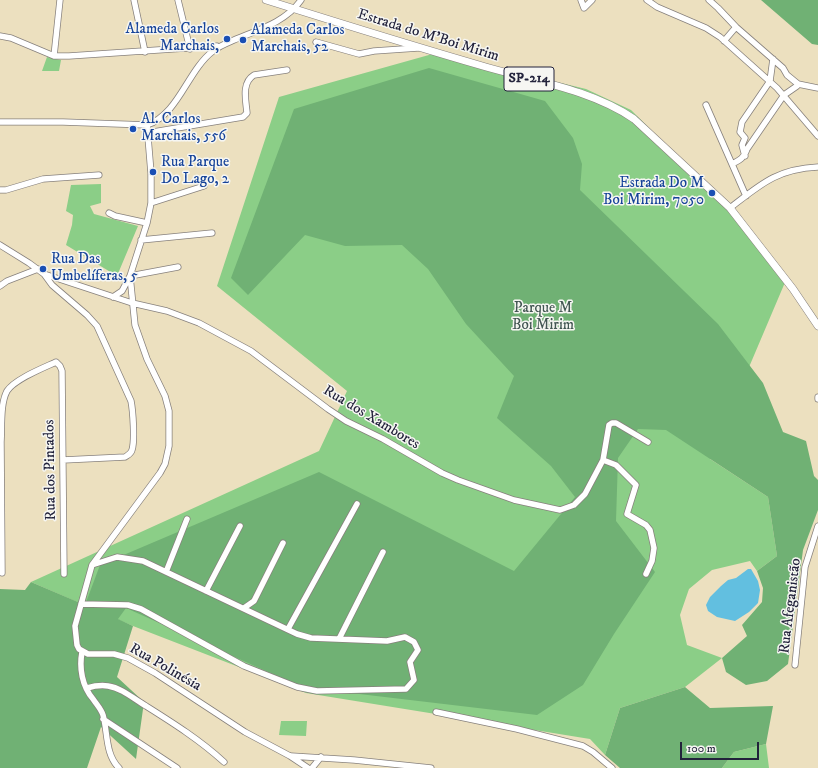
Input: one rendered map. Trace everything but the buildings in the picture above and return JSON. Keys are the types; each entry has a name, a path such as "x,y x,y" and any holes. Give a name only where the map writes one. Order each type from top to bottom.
{"main road":[{"name":"Estrada do M'Boi Mirim","path":"266,0 423,48 583,94 619,110 634,119 730,208 793,289 818,326"}],"street":[{"path":"54,56 60,0"},
{"path":"134,0 145,52"},
{"path":"178,0 190,49"},
{"path":"0,122 63,122 147,125 155,122 165,114 200,64 213,51 269,25 295,9 302,0"},
{"path":"581,0 584,8 592,0"},
{"path":"647,0 657,7 713,31 770,81 784,95 818,136"},
{"path":"709,0 736,27 783,68 787,75 798,84 818,88"},
{"path":"724,41 736,27"},
{"path":"0,36 11,38 54,56 145,52 221,46"},
{"path":"316,42 359,54 374,51 423,48"},
{"path":"745,156 742,145 745,138 740,132 742,122 770,81 773,59"},
{"path":"147,133 243,117 247,113 246,86 249,78 254,75 287,70"},
{"path":"732,164 740,161 745,156 747,149 784,95 798,84"},
{"path":"706,105 746,196"},
{"path":"113,297 119,294 125,287 147,224 151,203 151,173 147,125"},
{"path":"730,208 772,178 793,170 818,167"},
{"path":"0,190 6,190 43,180 99,175"},
{"path":"151,203 204,186"},
{"path":"109,213 115,216 147,224"},
{"path":"141,240 212,233"},
{"path":"0,245 44,274 52,285 87,315 97,326 131,401 133,412 132,449 128,455 63,460"},
{"path":"130,276 178,267"},
{"path":"0,286 7,281 38,269"},
{"name":"Rua dos Xambores","path":"44,274 132,303 167,311 199,323 251,351 337,415 383,439 442,473 514,500 560,510 574,505 585,494 603,460 610,425 612,423 616,423 648,442"},
{"path":"119,768 112,760 103,719 82,675 80,662 82,652 76,641 76,626 92,565 160,473 165,464 170,446 169,411 167,402 143,348 135,325 130,276"},
{"name":"Rua dos Pintados","path":"1,410 4,397 12,386 31,374 56,362 60,366 64,574"},
{"path":"1,410 2,572"},
{"path":"603,460 616,465 636,485 627,514 646,525 650,530 654,548 652,561 646,574"},
{"path":"288,629 357,504"},
{"path":"166,572 188,518"},
{"path":"206,591 240,526"},
{"name":"Rua Afeganistão","path":"796,665 805,567 818,526"},
{"path":"244,608 254,601 283,543"},
{"path":"339,639 383,552"},
{"path":"81,604 128,605 142,609 244,666 297,687 317,691 406,689 414,680 410,662 418,650 414,642 405,636 387,641 311,638 288,629 143,562 118,558 92,565"},
{"name":"Rua Polinésia","path":"82,652 88,654 114,654 128,658 155,673 245,732 290,756 308,768"},
{"path":"87,688 107,686 127,694 188,733 209,748 224,762"},
{"path":"436,712 517,729 583,746 593,752 612,768"},
{"path":"103,719 177,768"},
{"path":"290,756 321,757 431,768"},
{"path":"312,768 321,757"}],"green space":[{"path":"761,0 818,0 818,45 812,44"},
{"name":"Parque M Boi Mirim","path":"436,53 586,89 631,110 730,208 786,280 710,459 768,497 777,556 757,571 750,561 712,570 689,589 680,615 687,645 722,658 685,687 620,708 605,755 590,739 306,693 133,626 31,582 319,451 347,391 217,286 279,97"},
{"path":"47,57 61,60 59,71 42,71"},
{"name":"Parque M Boi Mirim","path":"429,68 545,101 573,138 582,164 580,190 718,324 763,383 783,432 806,441 814,476 818,480 818,510 803,550 788,664 767,681 746,685 726,672 722,658 747,636 742,625 762,602 763,588 757,571 777,556 768,497 666,430 638,429 618,458 616,521 655,572 614,634 583,685 537,715 317,689 297,685 126,608 118,619 133,626 117,677 144,702 136,759 101,727 87,768 0,768 0,589 25,590 31,582 85,605 100,565 319,472 514,571 575,497 551,466 497,418 514,376 466,324 428,269 402,245 345,246 305,235 248,295 231,278 294,109"},
{"path":"101,184 101,203 90,206 94,214 138,226 117,276 66,245 72,225 73,215 66,211 71,185"},
{"path":"685,687 710,708 773,706 766,744 734,752 722,768 620,768 605,755 620,708"},
{"path":"281,721 307,721 306,736 279,735"},
{"path":"766,744 769,768 722,768 734,752"}],"water":[{"path":"748,569 751,569 758,581 760,590 758,603 749,612 735,621 717,617 708,611 706,605 710,597 728,580 736,578"}],"place":[{"name":"Alameda Carlos Marchais,","path":"227,39"},
{"name":"Alameda Carlos Marchais, 52","path":"243,40"},
{"name":"Al. Carlos Marchais, 556","path":"133,129"},
{"name":"Rua Parque Do Lago, 2","path":"153,172"},
{"name":"Estrada Do M Boi Mirim, 7050","path":"712,193"},
{"name":"Rua Das Umbelíferas, 5","path":"43,269"}]}
